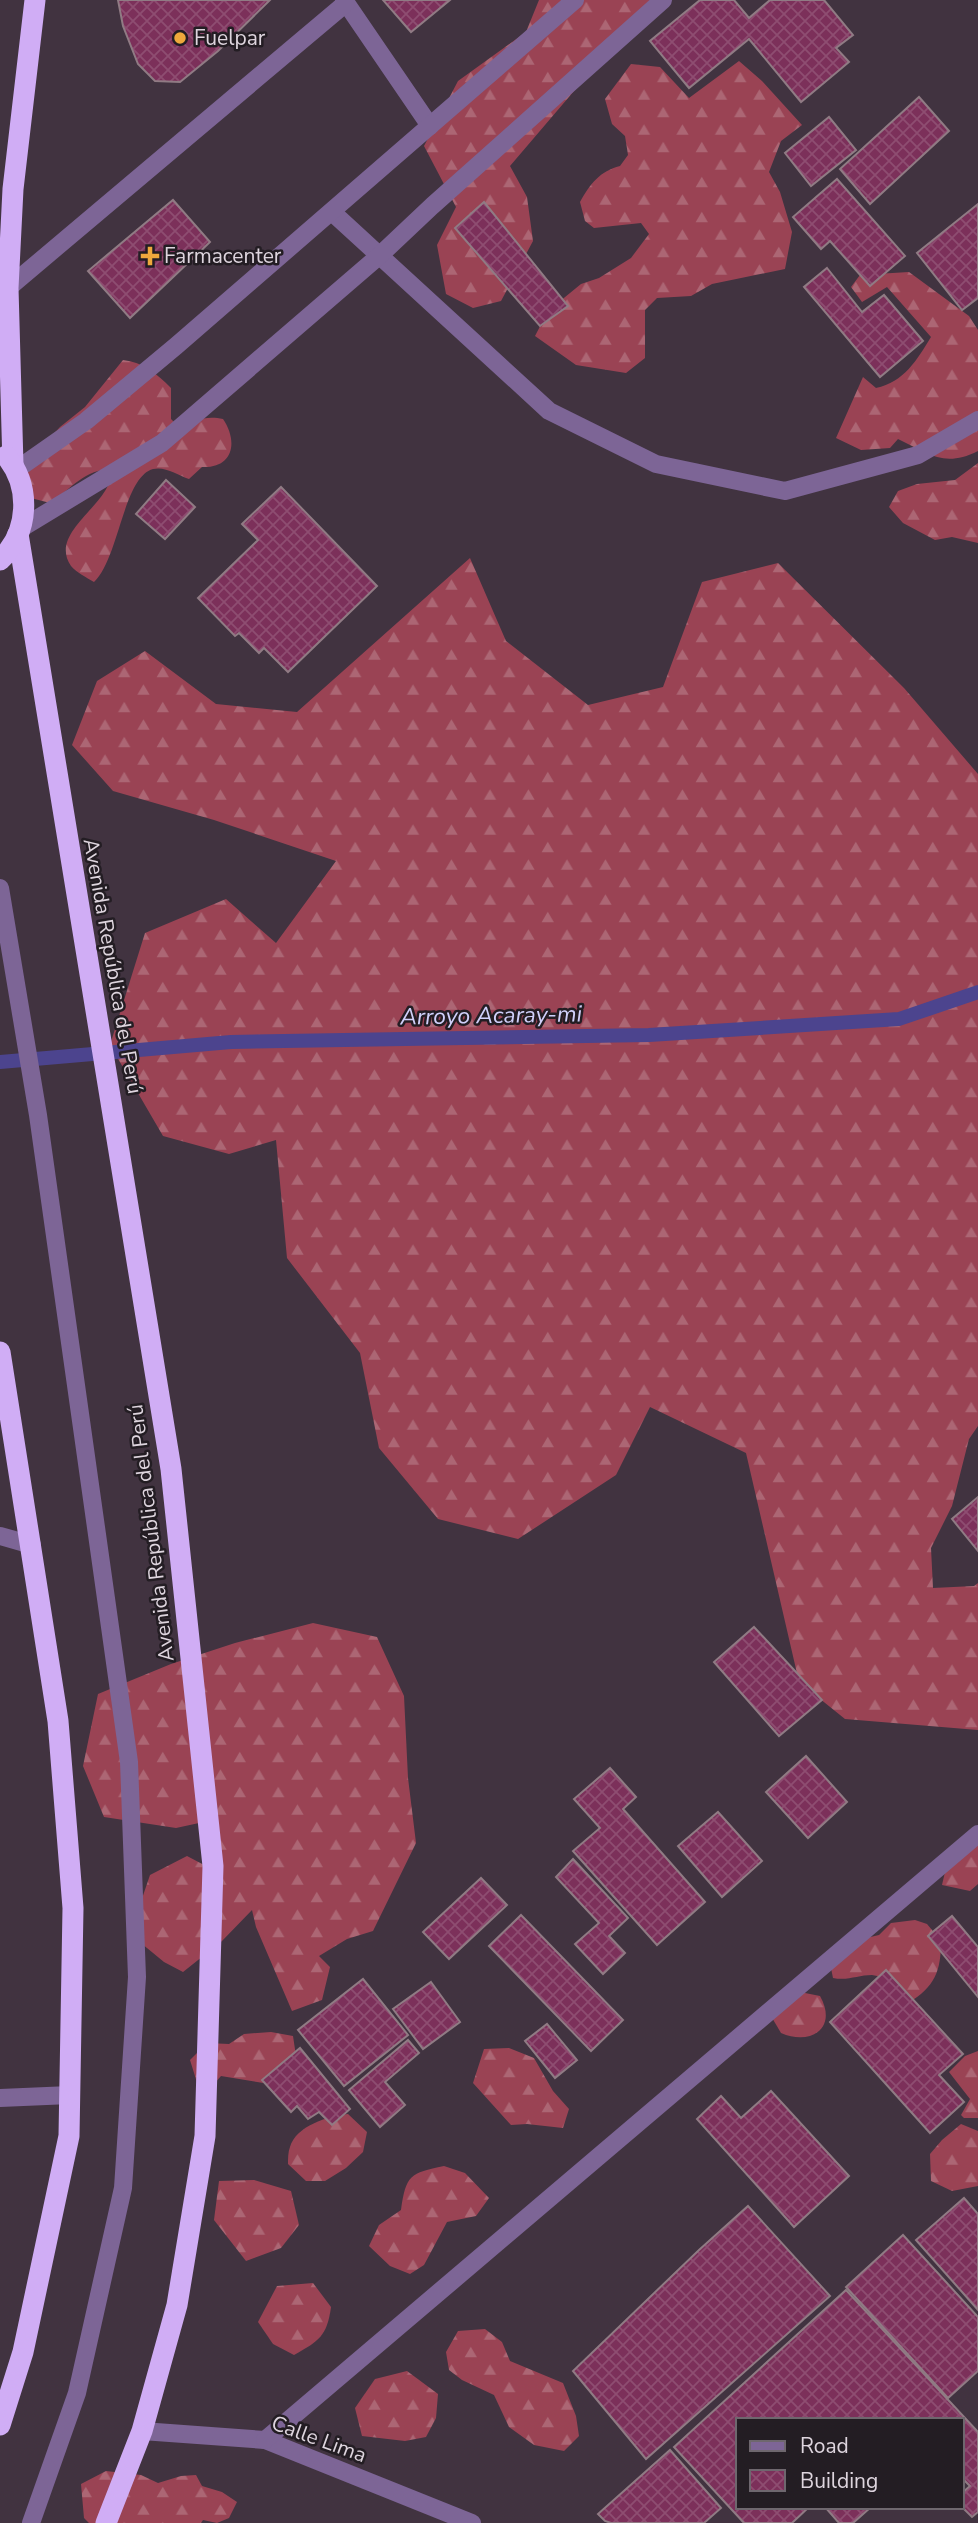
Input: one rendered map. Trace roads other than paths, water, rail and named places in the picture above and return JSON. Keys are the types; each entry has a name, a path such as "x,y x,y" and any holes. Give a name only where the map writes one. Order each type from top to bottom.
{"highway":[{"path":"10,461 8,288 13,189 34,0"},
{"name":"Avenida República del Perú","path":"10,461 23,489 24,509 19,531 77,905 171,1469 214,1866 205,2136 177,2305 142,2431 106,2523"},
{"path":"0,559 8,552 19,531"},
{"path":"0,1352 58,1721 73,1908 69,2136 8,2371 0,2425"}],"street":[{"path":"10,461 86,421 332,212 575,0"},
{"path":"19,531 162,443 379,256 663,0"},
{"path":"8,288 345,2 430,127"},
{"path":"332,212 549,411 656,464 785,491 918,455 978,420"},
{"path":"1,894 38,1115 129,1762 137,1977 123,2188 77,2393 31,2523"},
{"path":"0,1536 32,1545"},
{"path":"265,2440 978,1834"},
{"path":"0,2098 70,2095"},
{"name":"Calle Lima","path":"142,2431 265,2440 472,2523"}],"waterway":[{"name":"Arroyo Acaray-mi","path":"0,1062 231,1042 649,1035 899,1019 978,992"}],"place":[{"name":"Fuelpar","path":"180,38"},
{"name":"Farmacenter","path":"150,256"}]}
